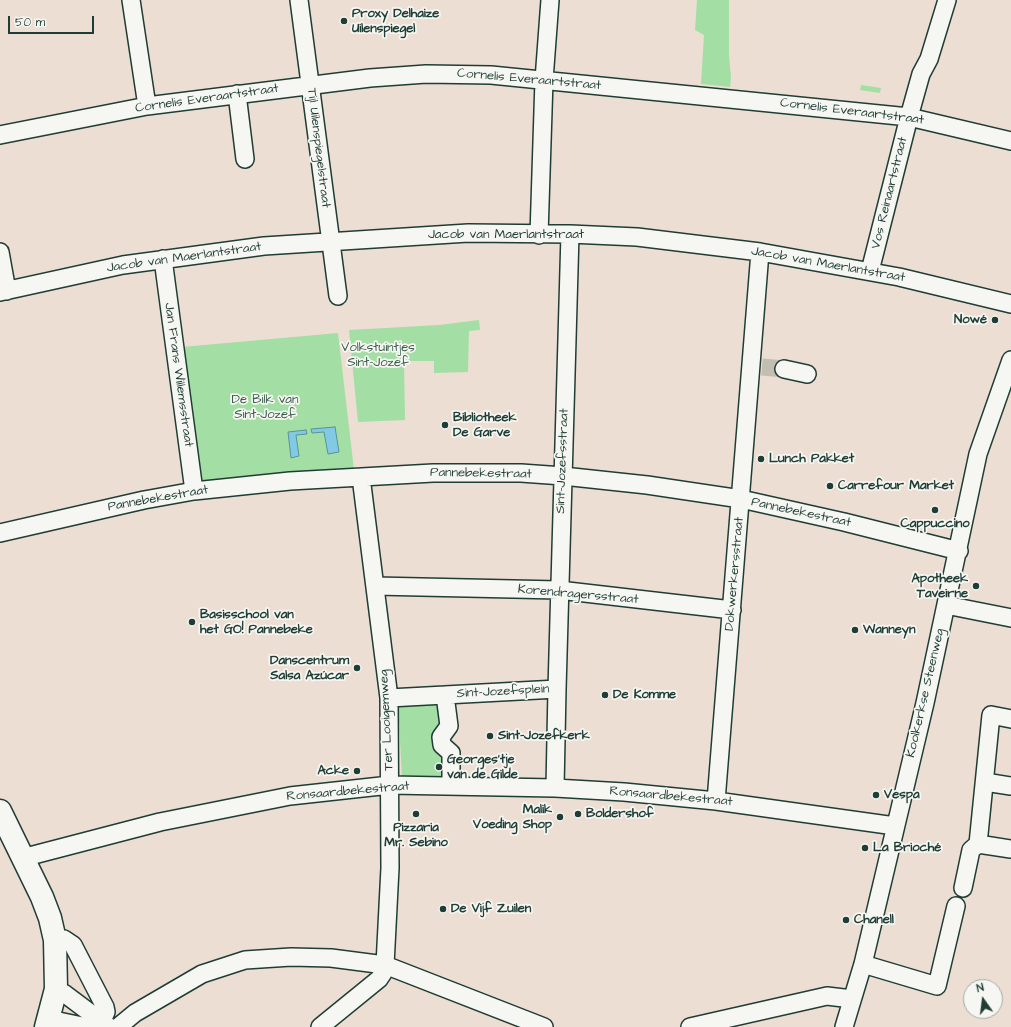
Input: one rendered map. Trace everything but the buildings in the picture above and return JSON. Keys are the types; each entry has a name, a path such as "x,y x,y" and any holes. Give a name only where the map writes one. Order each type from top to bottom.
{"main road":[{"path":"0,811 42,897 50,918 55,940 56,989 48,1023"}],"street":[{"path":"131,0 147,106"},
{"name":"Tijl Uilenspiegelstraat","path":"299,0 338,296"},
{"path":"540,234 544,80 550,0"},
{"name":"Vos Reinaartstraat","path":"870,271 921,74 929,59 947,0"},
{"name":"Cornelis Everaartstraat","path":"0,135 147,106 376,77 426,74 491,75 909,117 1011,141"},
{"path":"237,94 245,159"},
{"name":"Jacob van Maerlantstraat","path":"4,292 123,265 264,246 468,234 570,234 644,238 760,252 870,271 1011,304"},
{"name":"Sint-Jozefsstraat","path":"557,689 570,234"},
{"path":"0,252 4,292"},
{"name":"Dokwerkersstraat","path":"716,801 741,499 757,366 760,252"},
{"name":"Jan Frans Willemsstraat","path":"163,259 194,491"},
{"name":"Koolkerkse Steenweg","path":"844,1027 863,964 959,551 978,454 1011,360"},
{"path":"784,369 808,374"},
{"name":"Pannebekestraat","path":"0,533 144,500 194,491 290,481 433,473 563,476 647,485 741,499 844,522 959,551"},
{"name":"Ter Looigemweg","path":"361,477 389,698 390,868 385,965"},
{"name":"Korendragersstraat","path":"375,586 559,590 732,610"},
{"path":"946,605 1011,618"},
{"name":"Sint-Jozefsplein","path":"389,698 557,689 555,788"},
{"name":"Sint-Jozefsplein","path":"445,695 449,726 442,737 442,745 451,753 450,786"},
{"path":"963,888 971,850 978,844 991,715 1011,719"},
{"path":"985,782 1011,786"},
{"name":"Ronsaardbekestraat","path":"22,858 160,822 290,796 390,786 555,788 716,801 895,826"},
{"path":"978,844 1011,849"},
{"path":"863,964 937,986 956,906"},
{"path":"55,940 64,939 73,945 105,1007 106,1012 104,1026"},
{"path":"48,1023 104,1026 135,1013 202,974 244,960 314,957 385,965 539,1026"},
{"path":"320,1027 379,979 385,965"},
{"path":"56,989 65,994 104,1026"},
{"path":"690,1027 827,996 852,999"}],"green space":[{"path":"697,0 729,0 730,87 701,84 704,35 695,30"},
{"path":"861,85 881,88 880,93 860,90"},
{"name":"Volkstuintjes Sint-Jozef","path":"479,320 480,330 469,331 468,372 434,373 434,361 404,361 405,420 358,422 349,330 439,325"},
{"name":"De Bilk van Sint-Jozef","path":"338,333 354,470 198,484 182,347"},
{"path":"442,700 446,778 402,778 398,702"}],"water":[{"path":"335,427 339,452 328,454 324,432 312,433 311,429"},
{"path":"306,430 307,434 296,435 299,456 291,458 288,432"}],"tunnel":[{"path":"762,367 784,369"}],"place":[{"name":"Proxy Delhaize Uilenspiegel","path":"344,21"},
{"name":"Nowé","path":"995,320"},
{"name":"Bibliotheek De Garve","path":"445,425"},
{"name":"Lunch Pakket","path":"761,459"},
{"name":"Carrefour Market","path":"830,486"},
{"name":"Cappuccino","path":"935,510"},
{"name":"Apotheek Taveirne","path":"976,586"},
{"name":"Basisschool van het GO! Pannebeke","path":"192,622"},
{"name":"Wanneyn","path":"855,630"},
{"name":"Danscentrum Salsa Azúcar","path":"357,668"},
{"name":"De Komme","path":"605,695"},
{"name":"Sint-Jozefkerk","path":"490,736"},
{"name":"Georges'tje van de Gilde","path":"439,767"},
{"name":"Acke","path":"357,771"},
{"name":"Vespa","path":"876,795"},
{"name":"Pizzaria Mr. Sebino","path":"416,814"},
{"name":"Boldershof","path":"578,814"},
{"name":"Malik Voeding Shop","path":"560,817"},
{"name":"La Brioché","path":"865,848"},
{"name":"De Vijf Zuilen","path":"443,909"},
{"name":"Chanell","path":"846,920"}]}
